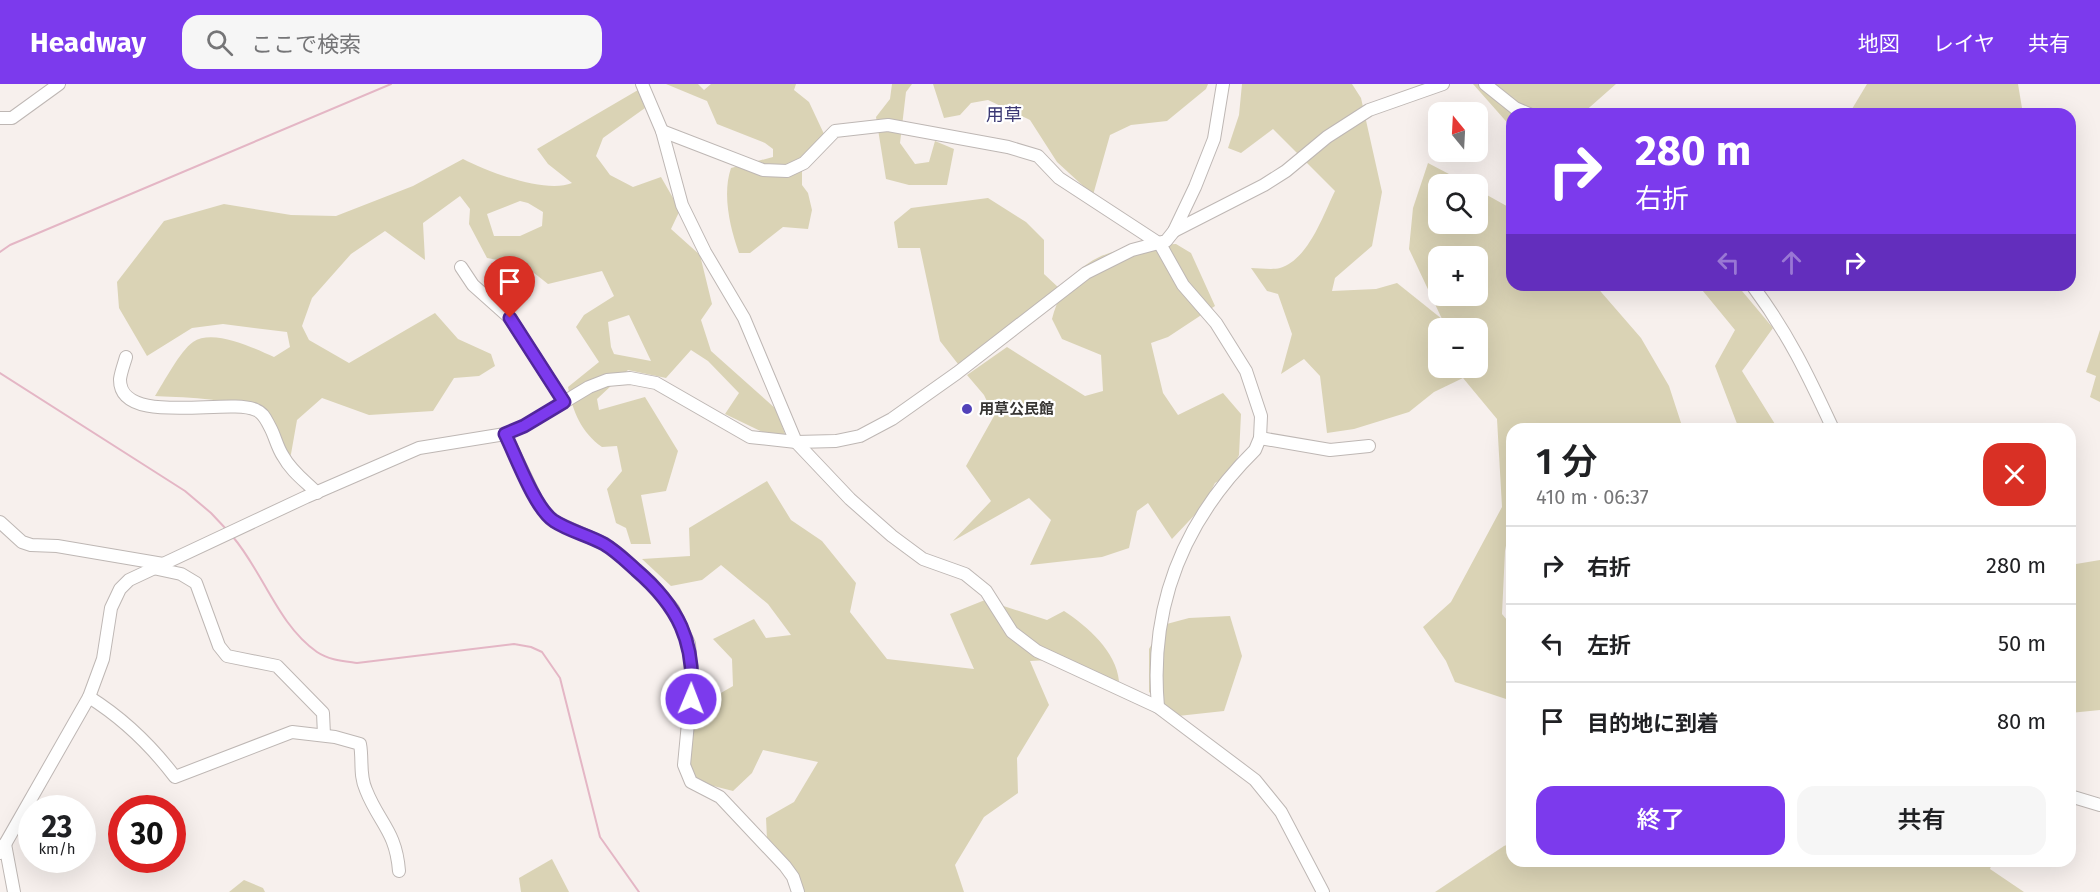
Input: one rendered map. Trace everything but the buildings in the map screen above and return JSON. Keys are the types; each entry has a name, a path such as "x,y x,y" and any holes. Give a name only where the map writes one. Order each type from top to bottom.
{"street":[{"path":"0,118 12,118 59,84"},
{"path":"642,84 662,131 682,206 705,252 744,318 796,442 850,499 892,536 923,559 965,574 986,591 1012,632 1037,651 1158,707 1255,780 1281,812 1323,892"},
{"path":"1174,231 1214,139 1223,84"},
{"path":"14,892 3,849 89,697 104,660 111,608 120,589 129,580 420,448 505,434 608,380 630,378 656,383 750,437 796,442 836,441 860,436 892,419 957,373 1086,273 1132,250 1160,244 1174,231 1286,171 1328,137 1369,110 1443,84"},
{"path":"1485,84 1515,108"},
{"path":"662,131 763,170 779,171 787,171 804,163 835,131 858,127 888,125 1008,147 1038,156 1059,178 1160,244 1183,285 1216,323 1246,371 1261,416 1260,438 1255,450 1194,525 1181,550 1168,594 1155,664 1158,707"},
{"path":"461,267 474,285 510,318 564,402"},
{"path":"1757,291 1781,323 1799,354 1830,423"},
{"path":"126,357 120,381 123,389 135,403 155,409 221,405 254,408 264,415 291,469 317,493"},
{"path":"505,434 539,505 554,521 605,544 620,555 651,582 673,609 689,644 692,681 684,765 692,782 720,797 786,866 798,892"},
{"path":"1260,438 1330,450 1369,446"},
{"path":"0,522 22,542 31,545 57,546 159,566 181,574 196,583 219,646 227,656 277,666 323,713 324,735"},
{"path":"89,697 118,715 139,734 175,777 279,735 292,732 324,735 360,744 361,776 366,792 389,829 398,857 399,871"},
{"path":"2076,798 2100,805"}],"shaded area":[{"path":"666,84 698,84 704,90 711,84 796,84 794,90 809,102 824,134 802,159 802,185 808,193 812,210 808,229 783,227 750,253 739,253 728,211 727,189 731,168 773,157 773,149 765,143 717,124 707,101"},
{"path":"892,84 912,84 906,92 900,143 915,164 929,162 935,141 954,149 947,185 909,185 886,179 876,117 890,99"},
{"path":"933,84 1208,84 1206,89 1167,121 1131,125 1110,135 1093,195 1057,162 1030,120 988,100 971,103 960,115 944,118"},
{"path":"1242,84 1352,84 1361,98 1382,192 1372,246 1335,278 1332,291 1376,289 1397,283 1441,318 1428,318 1428,378 1463,378 1434,392 1409,412 1354,429 1327,433 1320,376 1304,359 1281,374 1292,334 1278,294 1267,291 1251,268 1280,268 1299,256 1314,235 1335,191 1273,129 1241,153 1228,148 1239,115"},
{"path":"1473,84 1616,84 1589,108 1506,108 1506,121"},
{"path":"1867,84 2018,84 2022,108 1853,108"},
{"path":"638,90 645,108 603,138 596,156 610,175 633,187 661,177 680,210 671,229 700,255 712,304 701,320 711,351 776,409 785,434 771,436 725,414 739,393 708,361 691,350 666,378 628,370 597,399 599,410 645,397 678,451 666,491 641,495 651,544 631,544 626,528 616,523 607,489 622,471 617,446 602,447 583,428 572,405 568,387 599,362 576,327 584,315 614,296 602,271 548,284 524,265 487,258 469,224 470,209 460,196 423,223 425,260 385,231 351,254 312,298 302,326 309,340 349,363 435,313 458,339 491,354 495,366 479,376 454,378 433,411 369,415 322,398 297,420 291,454 284,466 261,423 243,407 205,399 155,396 183,352 201,338 222,338 234,341 274,357 290,347 287,332 223,324 192,328 147,356 119,308 117,282 164,221 224,204 291,215 336,216 413,186 463,159 487,170 533,184 561,186 572,183 548,164 537,149","holes":["520,201 543,212 542,226 520,236 494,236 487,214","629,315 651,361 614,354 608,322"]},
{"path":"1428,163 1449,174 1428,174 1428,234 1488,234 1488,196 1506,206 1506,291 1600,291 1641,338 1669,386 1681,423 1506,423 1506,546 1502,614 1506,619 1506,699 1455,682 1446,661 1423,627 1451,602 1502,507 1497,419 1463,378 1488,378 1488,318 1442,318 1436,306 1488,306 1488,246 1428,246 1428,289 1409,249 1413,208"},
{"path":"988,198 1026,222 1044,240 1044,274 1060,289 958,364 940,341 920,248 898,248 894,222 911,208"},
{"path":"1176,244 1191,253 1215,306 1168,337 1151,343 1163,393 1178,415 1223,393 1241,414 1239,455 1228,476 1215,483 1204,505 1172,539 1148,503 1137,511 1129,548 1102,557 1030,565 1051,520 1029,498 953,541 991,501 966,466 994,416 984,395 967,375 1007,347 1085,396 1103,391 1101,355 1062,339 1052,319 1060,297 1083,267 1098,258 1134,247"},
{"path":"1703,291 1742,291 1773,328 1742,371 1774,423 1737,423 1715,366 1735,330"},
{"path":"2100,330 2100,402 2090,397 2096,376 2086,372"},
{"path":"767,481 791,520 822,541 856,583 850,612 887,659 974,669 950,614 985,600 1047,620 1064,611 1091,632 1113,660 1119,681 1106,679 1067,659 1030,661 1049,705 1017,758 1018,793 984,817 955,865 964,892 793,892 793,868 767,839 766,818 794,802 818,762 763,750 752,773 733,791 686,779 679,757 693,709 733,686 732,659 713,639 754,619 766,638 791,635 768,604 721,565 702,580 671,586 642,559 690,556 689,528"},
{"path":"2100,560 2100,710 2076,712 2076,564"},
{"path":"1230,616 1242,656 1224,711 1178,716 1149,692 1149,649 1163,625 1189,618"},
{"path":"1506,845 1506,867 1991,867 1990,869 2024,892 1435,892"},
{"path":"552,859 569,892 521,892 519,878"},
{"path":"244,880 263,888 265,892 229,892"}],"waterway":[{"path":"0,252 10,245 391,84"},
{"path":"0,373 185,491 227,530"},
{"path":"233,537 292,628 303,641 326,657 357,663 514,644 542,652 560,678 600,837 639,892"}],"place":[{"name":"用草公民館","path":"967,409"}],"district":[{"name":"用草","path":"1004,115"}],"route":[{"path":"510,318 531,354 564,402 524,426 505,434 539,505 554,521 605,544 620,555 651,582 673,609 689,644 691,699"}]}
